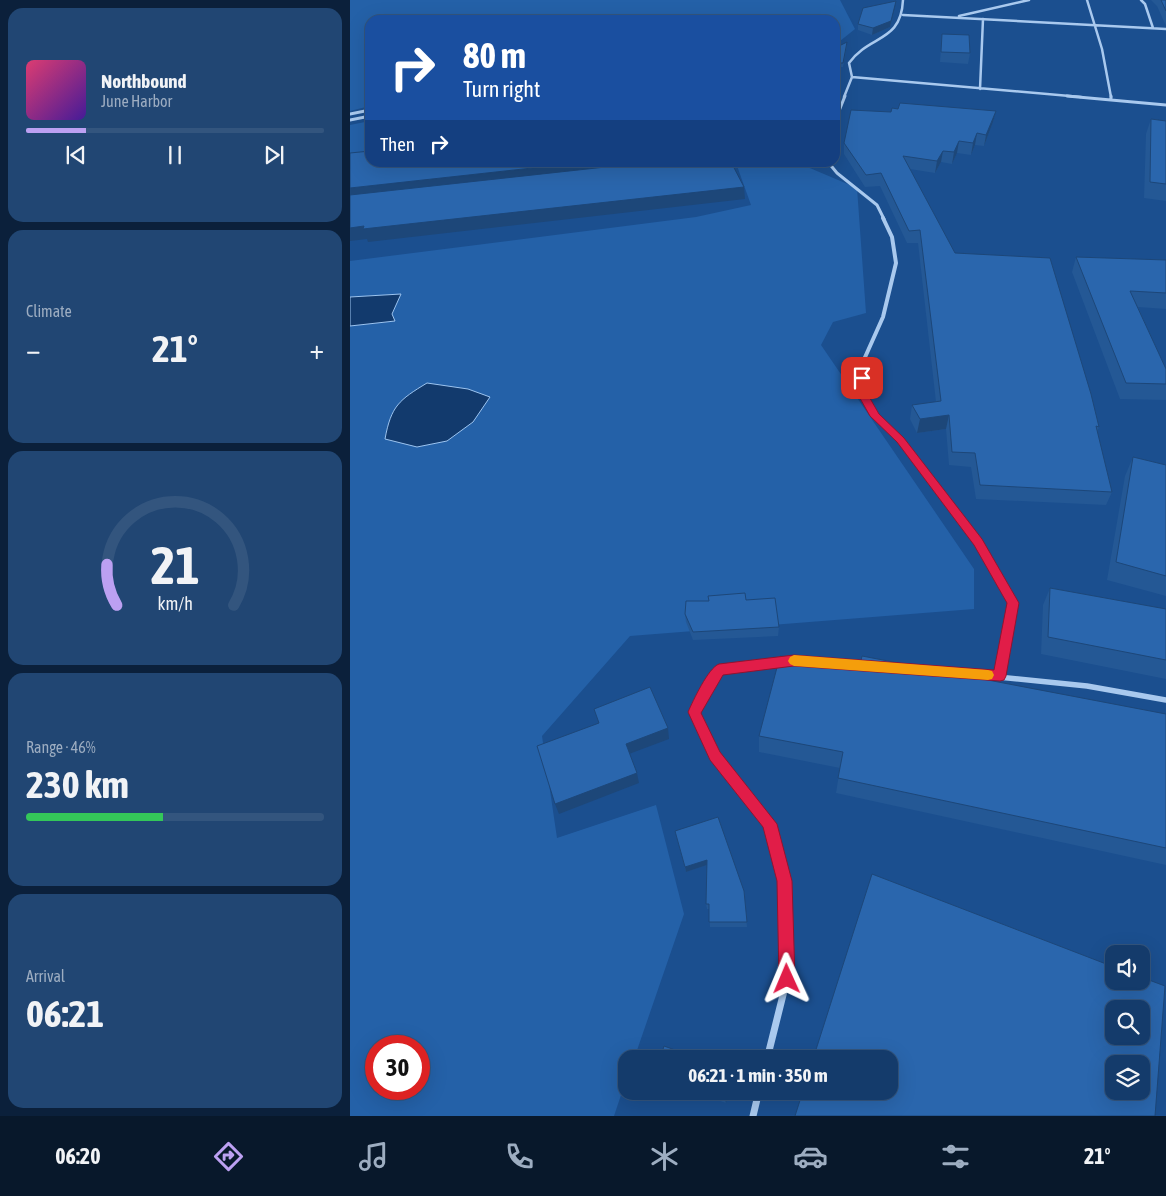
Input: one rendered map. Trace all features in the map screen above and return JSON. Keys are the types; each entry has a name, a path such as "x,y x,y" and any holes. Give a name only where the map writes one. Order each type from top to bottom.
{"street":[{"path":"840,108 852,77 849,63 858,52 888,36 898,26 903,15 903,0"},
{"path":"952,17 1029,0"},
{"path":"1087,0 1096,25 1112,99"},
{"path":"1141,0 1145,4 1153,28"},
{"path":"903,15 1166,29"},
{"path":"980,89 983,19"},
{"path":"852,77 1166,105"},
{"path":"350,114 365,111"},
{"path":"350,120 365,117"},
{"path":"832,167 837,174 877,205 892,237 896,263 884,317 862,364 862,393 875,416 901,440 978,542 1013,603 1000,676"},
{"path":"769,1050 787,979 785,881 770,824 715,756 695,712 719,670 794,660"},
{"path":"804,661 873,666"},
{"path":"931,671 1000,676 1087,686 1166,700"},
{"path":"753,1116 757,1100"}],"shaded area":[{"path":"350,0 840,0 855,29 840,41 840,15 365,15 365,107 350,111"},
{"path":"365,122 365,156 350,157 350,125"},
{"path":"737,167 807,167 857,188 866,313 833,322 821,345 974,569 974,609 630,636 542,736 557,838 656,805 684,914 637,1050 618,1050 619,1100 614,1116 350,1116 350,326 395,321 392,314 401,294 350,297 350,261 696,217 751,205"},
{"path":"401,294 392,314 395,321 350,326 350,297"},
{"path":"427,383 468,389 490,397 473,422 447,441 417,447 385,439 390,419 398,405 409,394"}],"building":[{"path":"1161,0 1166,0 1166,11"},
{"path":"896,1 891,21 873,28 858,24 863,8"},
{"path":"942,34 969,35 970,53 941,52"},
{"path":"847,42 843,63 840,63 840,46"},
{"path":"900,103 996,111 986,135 977,133 973,143 959,141 954,152 943,151 937,161 903,156 955,253 1050,258 1091,394 1099,427 1096,426 1112,492 980,485 975,453 952,452 949,415 920,419 912,405 941,401 920,230 909,231 881,173 866,175 844,143 851,110 891,112 892,108 898,109"},
{"path":"1151,119 1166,121 1166,184 1150,182"},
{"path":"365,152 365,167 541,167 350,188 350,153"},
{"path":"605,167 734,167 744,187 363,229 364,226 350,228 350,195"},
{"path":"1076,257 1166,260 1166,293 1130,291 1166,369 1166,384 1126,383"},
{"path":"1133,457 1166,465 1166,576 1116,562"},
{"path":"1050,588 1166,609 1166,660 1048,637"},
{"path":"745,593 746,600 775,598 779,627 693,632 685,614 686,601 709,601 708,596"},
{"path":"780,656 859,670 862,656 1166,714 1166,848 838,778 843,752 759,736"},
{"path":"650,687 668,728 626,744 637,773 555,804 537,746 599,723 594,709"},
{"path":"718,817 744,891 747,922 709,922 709,904 706,904 707,860 685,867 675,831"},
{"path":"872,874 1105,964 1105,990 1150,990 1150,980 1165,986 1155,1116 795,1116 800,1100 898,1100 898,1050 816,1050"},
{"path":"664,1046 675,1050 663,1050"}],"slow traffic":[{"path":"794,661 988,675"}],"route":[{"path":"787,979 785,881 770,824 715,756 695,712 719,670 794,660 1000,676 1013,603 978,542 901,440 875,416 862,393 862,378"}]}
